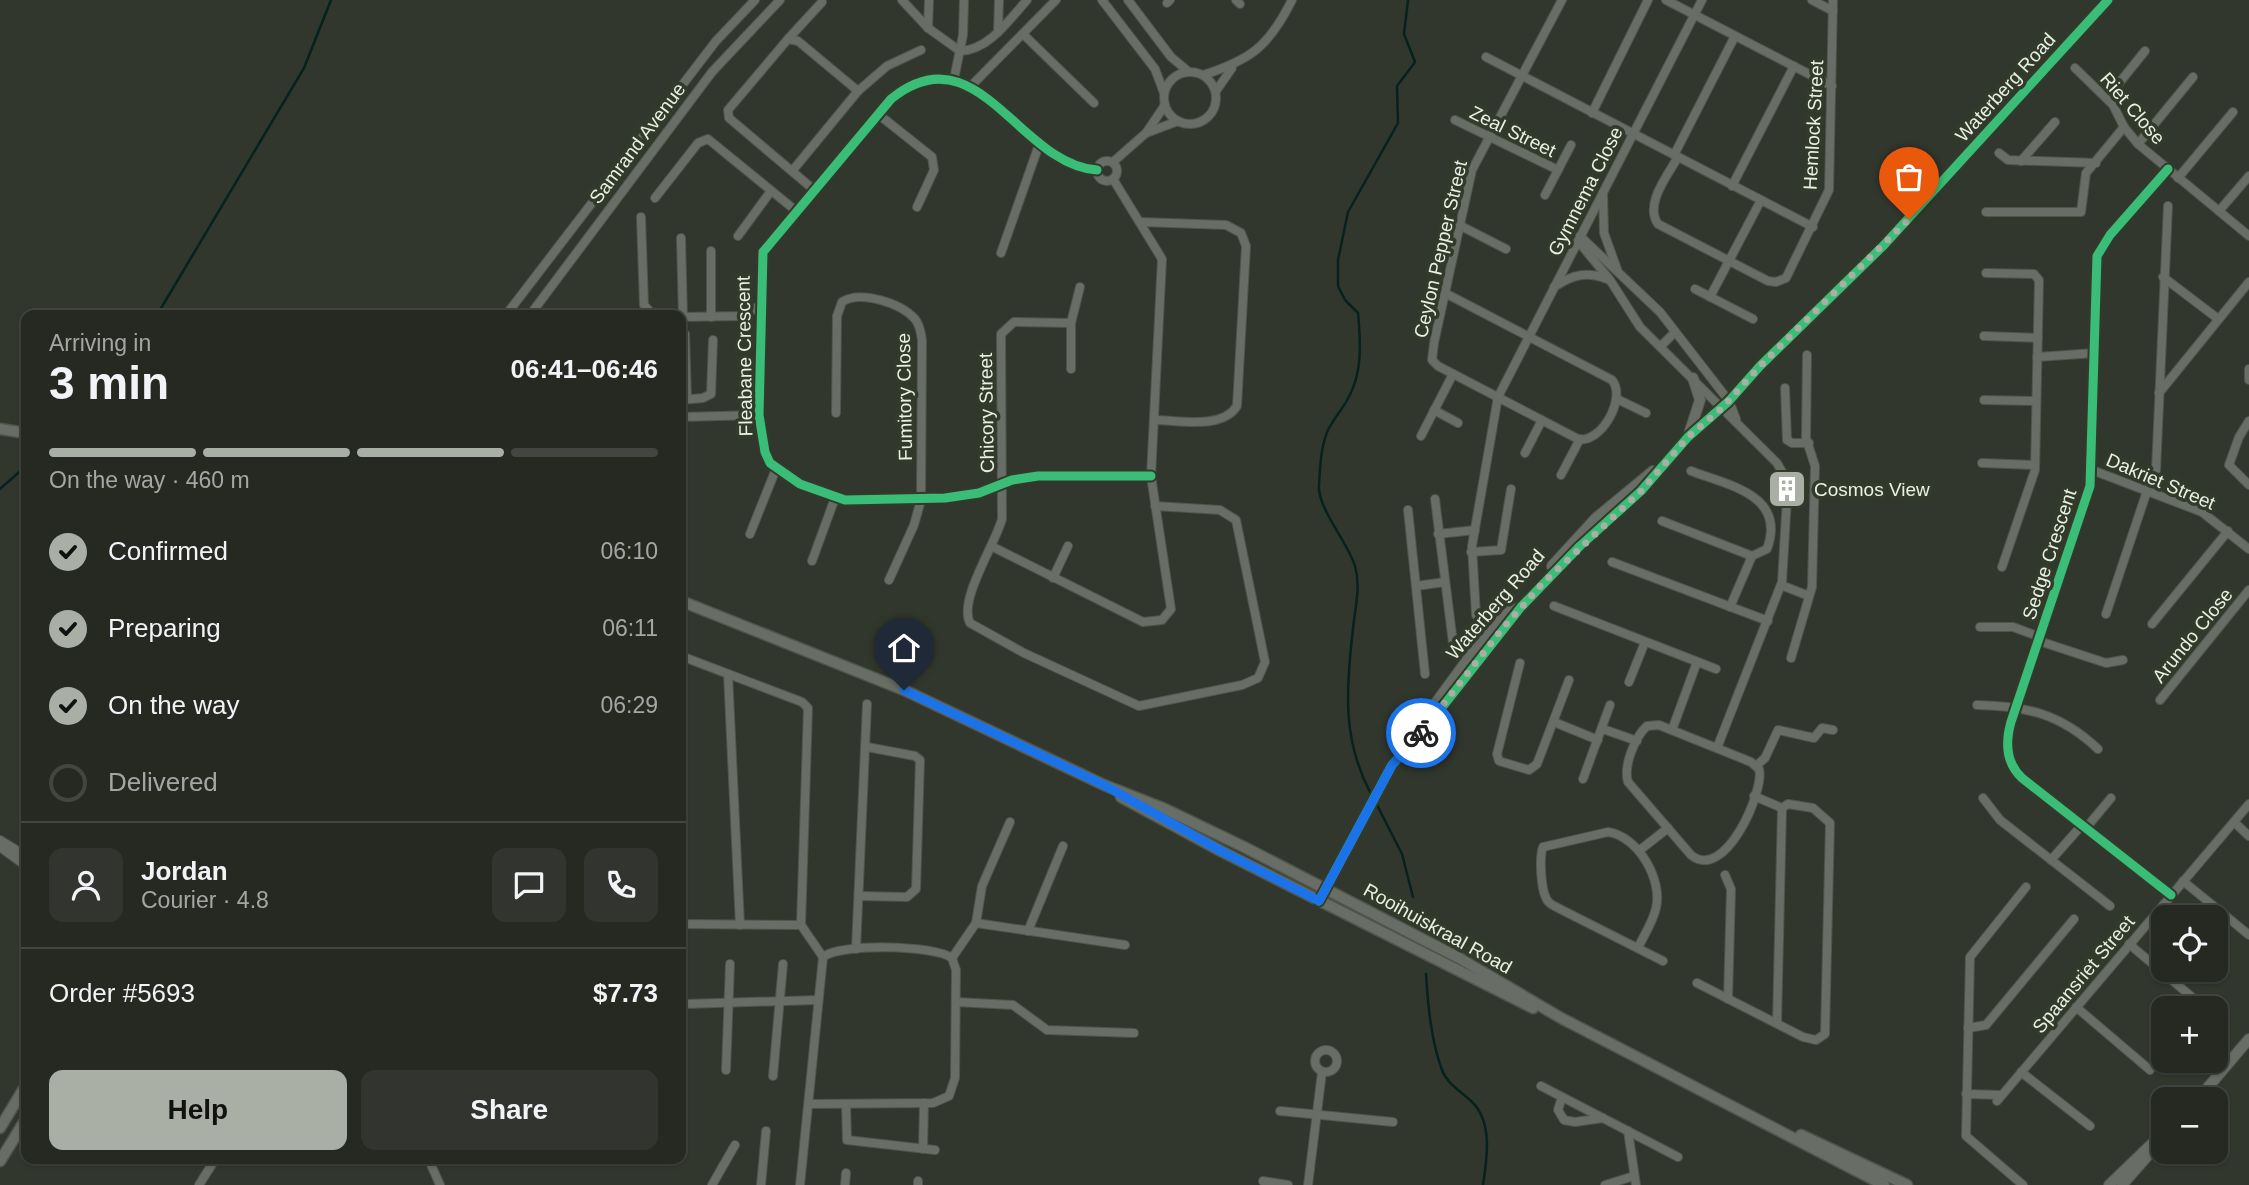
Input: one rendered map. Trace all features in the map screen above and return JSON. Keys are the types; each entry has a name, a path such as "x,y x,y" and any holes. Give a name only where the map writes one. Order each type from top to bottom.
{"main road":[{"path":"0,429 21,432"},
{"name":"Rooihuiskraal Road","path":"686,603 904,690 1104,785 1221,851 1319,901 1529,1006 1562,1018"},
{"name":"Rooihuiskraal Road","path":"1104,785 1166,809 1326,888 1459,958 1562,1018 1884,1185"},
{"path":"0,1128 21,1092"},
{"name":"Rooihuiskraal Road","path":"1763,1120 1792,1130 1907,1185"},
{"path":"0,1161 21,1127"}],"street":[{"name":"Samrand Avenue","path":"510,310 708,51 755,0"},
{"name":"Samrand Avenue","path":"534,310 712,72 780,0"},
{"path":"902,0 928,28 960,51 977,48 998,33 1027,0"},
{"path":"928,28 929,0"},
{"path":"954,79 960,51 964,0"},
{"path":"998,33 999,0"},
{"path":"971,86 1056,0"},
{"path":"1102,0 1155,69 1165,101 1178,121 1186,124 1203,121 1214,108 1220,81 1275,31 1292,0"},
{"path":"1128,0 1171,57 1189,72 1203,75 1237,63"},
{"name":"Ceylon Pepper Street","path":"1562,0 1472,170 1432,356 1436,364 1453,374 1580,439"},
{"path":"1592,113 1648,0"},
{"path":"1666,0 1832,86"},
{"name":"Gymnema Close","path":"1476,615 1471,552 1498,397 1702,0"},
{"path":"1812,0 1833,11"},
{"name":"Hemlock Street","path":"1735,36 1655,201 1654,216 1661,225 1768,281 1782,281 1790,273 1813,227 1830,185 1833,0"},
{"name":"Waterberg Road","path":"1319,901 1380,785 1406,746 1429,724 1521,607 1580,546 1641,491 1688,437 1726,404 1760,366 1909,219 2108,0"},
{"path":"813,189 729,118 728,113 822,2"},
{"path":"1023,34 1094,103"},
{"path":"788,39 798,41 858,91"},
{"path":"793,170 858,91 887,66 921,50"},
{"path":"2107,98 2145,51"},
{"path":"1486,57 1813,227"},
{"path":"1732,186 1794,66"},
{"name":"Riet Close","path":"2075,68 2107,98 2124,127 2138,144 2168,169"},
{"path":"1113,179 1100,178 1097,170 1102,162 1113,162 1146,133 1165,101 1169,82 1189,72"},
{"path":"1203,75 1216,92"},
{"path":"2138,144 2193,77"},
{"name":"Fleabane Crescent","path":"776,469 765,452 759,415 759,306 763,253 795,210 878,114 908,86 931,79 954,79 971,86 1067,164 1097,170"},
{"path":"2178,178 2233,112"},
{"path":"878,114 932,157 934,170 917,207"},
{"name":"Zeal Street","path":"1455,120 1558,170"},
{"path":"1146,133 1178,121"},
{"path":"2021,161 2055,122"},
{"path":"1986,212 2078,214 2083,207 2086,173 2124,127"},
{"path":"655,198 698,143 708,139 795,210"},
{"path":"1000,253 1040,142"},
{"name":"Zeal Street","path":"1545,195 1571,145"},
{"path":"1999,153 2008,160 2096,163"},
{"path":"1113,162 1117,172 1113,179"},
{"path":"2168,169 2249,236"},
{"name":"Sedge Crescent","path":"2168,169 2099,251 2092,470 2088,495 2008,737 2013,767 2171,895"},
{"path":"2219,211 2249,176"},
{"path":"993,547 1143,622 1164,618 1172,601 1151,477 1163,264 1158,248 1113,179"},
{"path":"1603,190 1604,233 1620,274"},
{"path":"738,236 771,191"},
{"path":"1710,297 1761,200"},
{"path":"2156,470 2168,206"},
{"path":"641,218 644,305 648,310"},
{"path":"1141,222 1226,225 1237,229 1246,242 1237,406 1231,414 1220,420 1154,420"},
{"path":"1460,225 1506,249"},
{"path":"681,238 682,310"},
{"path":"1579,238 1640,327 1693,378 1726,404"},
{"path":"1579,238 1660,312 1737,421 1777,463 1787,481"},
{"path":"711,251 711,317"},
{"path":"1553,287 1582,274 1610,280"},
{"path":"1986,274 2038,277 2035,465 2002,567"},
{"path":"2163,277 2217,318"},
{"path":"2159,393 2217,318 2249,282"},
{"path":"1071,369 1071,323 1080,286"},
{"path":"1695,289 1753,318"},
{"path":"1445,293 1608,377 1616,385 1617,399 1598,434 1589,440 1580,439 1561,475"},
{"name":"Fumitory Close","path":"836,413 836,316 842,302 856,295 864,296 907,312 918,323 922,340 921,500"},
{"path":"686,317 743,316 759,306"},
{"name":"Chicory Street","path":"1071,323 1014,322 1001,334 1002,519 993,547 968,599 967,616 978,629 1123,701 1139,706 1251,682 1261,675 1265,662 1236,520 1220,510 1155,506"},
{"path":"1661,346 1675,332"},
{"path":"1984,336 2038,338"},
{"path":"686,399 703,398 711,394 713,340"},
{"path":"2037,357 2095,353"},
{"path":"1791,658 1812,587 1815,466 1808,443 1807,355"},
{"path":"2249,369 2249,380"},
{"path":"1421,436 1453,374"},
{"path":"1688,437 1700,400 1693,378"},
{"path":"1785,388 1787,440 1792,443 1808,443"},
{"path":"1617,399 1646,412"},
{"path":"1984,400 2036,401"},
{"path":"1434,410 1458,423"},
{"path":"686,417 759,415"},
{"path":"1525,453 1542,420"},
{"path":"2249,421 2229,465 2249,485"},
{"path":"1982,463 2035,465"},
{"path":"750,534 776,469 800,484 835,498 921,500 979,493 1038,476 1151,477"},
{"name":"Dakriet Street","path":"2092,470 2202,512 2249,549"},
{"path":"1691,471 1752,494 1763,504 1768,517 1768,546 1752,556 1730,607"},
{"path":"1471,552 1501,550 1511,489"},
{"path":"2106,614 2147,491"},
{"path":"812,561 835,498"},
{"path":"1717,748 1781,585 1787,498"},
{"path":"1435,499 1453,643"},
{"path":"889,580 914,525 921,500"},
{"path":"1408,510 1425,674"},
{"path":"1662,521 1752,556"},
{"path":"1438,534 1475,530"},
{"path":"2152,624 2228,531"},
{"path":"1053,578 1068,546"},
{"path":"1612,562 1768,621"},
{"path":"1416,586 1445,582"},
{"path":"1781,585 1809,596"},
{"name":"Arundo Close","path":"2160,700 2249,590"},
{"path":"1554,606 1716,669"},
{"path":"1980,627 2011,627 2102,662 2123,660"},
{"path":"1629,682 1645,642"},
{"path":"686,658 802,702 808,708 801,925 823,957 800,1185"},
{"path":"1672,730 1697,662"},
{"path":"1520,663 1498,759 1526,769 1534,767 1569,680"},
{"path":"729,674 740,925"},
{"path":"856,949 867,704"},
{"path":"1583,779 1610,705"},
{"path":"1977,705 2017,706 2071,725 2098,749"},
{"path":"1554,722 1598,740"},
{"path":"1651,725 1672,730 1717,748 1756,766 1760,778 1735,841 1710,861 1694,858 1628,782 1626,771 1642,731 1651,725"},
{"path":"1756,766 1765,758 1778,730 1814,738 1822,728 1833,730"},
{"path":"1603,729 1637,741"},
{"path":"860,896 907,897 916,889 920,760 915,756 867,747"},
{"path":"1754,796 1782,808"},
{"path":"1983,798 2000,820 2110,906"},
{"path":"2051,860 2111,799"},
{"path":"1696,983 1814,1040 1823,1037 1827,1026 1830,826 1826,817 1809,806 1788,804 1782,808"},
{"name":"Spaansriet Street","path":"1966,1094 1999,1098 2249,804"},
{"path":"1777,1023 1782,808"},
{"path":"952,958 976,923 982,886 1010,822"},
{"path":"2234,822 2249,836"},
{"path":"1640,850 1668,828"},
{"path":"1637,948 1657,902 1654,879 1640,850 1616,834 1604,832 1548,845 1541,855 1545,897 1549,903 1637,948 1663,961"},
{"path":"0,841 21,853"},
{"path":"1028,931 1063,846"},
{"path":"0,847 21,862"},
{"path":"1725,875 1731,889 1728,999"},
{"path":"2183,881 2249,935"},
{"path":"2023,1185 1966,1136 1966,1094 1971,954 2026,887"},
{"path":"1968,1028 1986,1025 2074,919"},
{"path":"976,923 1125,945"},
{"path":"686,924 801,925"},
{"path":"2129,944 2190,996"},
{"path":"809,1104 925,1103 944,1099 954,1084 956,970 952,958 933,950 856,949 836,949 823,957"},
{"path":"726,1070 730,964"},
{"path":"774,1076 783,964"},
{"path":"686,1004 817,1000"},
{"path":"956,1002 1013,1005 1047,1030 1134,1033"},
{"path":"2076,1007 2150,1070"},
{"path":"2207,1087 2249,1039"},
{"path":"1316,1185 1308,1185 1322,1072"},
{"path":"2021,1072 2090,1126"},
{"path":"1541,1086 1678,1157"},
{"path":"1562,1097 1558,1110 1564,1120 1575,1122 1603,1118"},
{"path":"923,1149 925,1103"},
{"path":"846,1104 847,1140 935,1150"},
{"path":"1280,1111 1318,1117 1393,1122"},
{"path":"761,1185 766,1131"},
{"path":"1605,1185 1635,1181 1628,1131"},
{"path":"712,1185 735,1145"},
{"path":"2109,1185 2151,1146"},
{"path":"2122,1185 2151,1150"},
{"path":"199,1185 212,1164"},
{"path":"431,1164 440,1185"},
{"path":"845,1185 846,1173"},
{"path":"1263,1181 1288,1185"}],"waterway":[{"path":"160,310 304,68 331,0"},
{"path":"1371,794 1355,754 1348,714 1357,574 1323,504 1319,485 1325,436 1353,388 1360,357 1358,313 1345,300 1338,286 1338,260 1348,212 1398,123 1397,86 1415,62 1404,34 1408,0"},
{"path":"0,489 21,470"},
{"path":"1376,803 1402,854 1413,897"},
{"path":"1426,974 1429,1011 1442,1070 1451,1084 1479,1110 1486,1130 1483,1185"}],"tunnel":[{"path":"1787,481 1787,498"}],"cycle path":[{"path":"1319,901 1392,765 1429,724 1521,607 1580,546 1641,491 1688,437 1729,401 1760,366 1884,245 2108,0"},
{"path":"1097,170 1069,163 1044,147 973,89 948,80 921,82 891,99 763,252 759,415 765,452 770,463 800,484 845,500 945,498 979,493 1012,480 1038,476 1151,476"},
{"path":"2168,169 2110,235 2097,256 2090,486 2011,722 2008,752 2013,766 2022,778 2171,895"}],"way so far":[{"path":"1421,733 1503,628 1543,583 1641,491 1688,437 1722,408 1760,366 1909,219"}],"place":[{"name":"Cosmos View","path":"1787,489"}],"route":[{"path":"904,690 1104,785 1131,803 1319,901 1392,765 1406,746 1421,733"}]}
